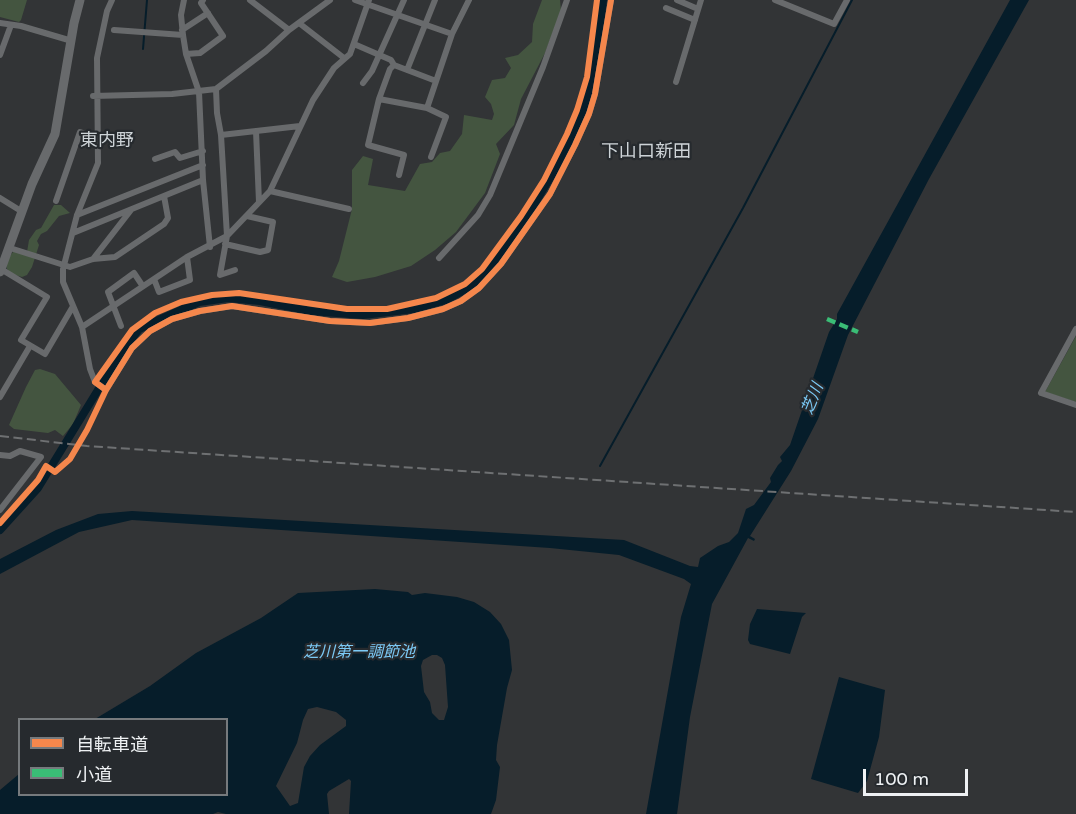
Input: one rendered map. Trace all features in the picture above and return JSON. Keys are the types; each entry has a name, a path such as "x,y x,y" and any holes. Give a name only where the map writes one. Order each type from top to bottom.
{"street":[{"path":"72,308 45,354 21,340 46,297 1,271 21,211 55,134 81,0"},
{"path":"112,0 107,11 99,48 95,96 98,163 77,215 63,282 72,308 82,327 90,369 96,384 106,390 132,348 150,331 172,319 200,311 232,306 330,321 370,322 408,318 443,309 479,288 501,264 550,194 575,145 595,94 611,0"},
{"path":"184,0 181,15 182,32 186,54 199,92 203,180 210,247"},
{"path":"186,54 200,53 223,36 201,3 203,0"},
{"path":"250,0 289,30"},
{"path":"95,96 199,92 216,89 330,0"},
{"path":"355,0 452,34"},
{"path":"363,83 372,71 404,0"},
{"path":"407,70 435,0"},
{"path":"427,108 452,34 469,0"},
{"path":"439,258 478,215 490,195 543,67 567,0"},
{"path":"677,0 698,9"},
{"path":"676,82 701,0"},
{"path":"776,0 834,24 847,0"},
{"path":"82,327 141,285 227,236 248,216 270,191 300,126 325,80 350,54 368,3"},
{"path":"666,8 694,20"},
{"path":"114,30 182,32 208,13"},
{"path":"0,23 21,26 72,41"},
{"path":"299,23 344,58"},
{"path":"0,55 11,26"},
{"path":"354,44 391,60 394,65 436,81"},
{"path":"394,65 390,69 379,99 368,145 404,155 399,175"},
{"path":"216,89 227,236 220,275 236,270"},
{"path":"379,99 427,108 446,117 431,157"},
{"path":"221,135 300,126"},
{"path":"256,131 259,202"},
{"path":"56,201 80,132 98,135"},
{"path":"155,159 175,152 180,158 203,151"},
{"path":"77,215 203,165"},
{"path":"73,233 203,180"},
{"path":"147,186 150,201"},
{"path":"270,191 349,209"},
{"path":"10,248 70,267 93,259 115,256 164,224 168,219 164,196"},
{"path":"0,198 21,211"},
{"path":"93,259 132,209"},
{"path":"225,244 260,252 268,250 273,222 248,216"},
{"path":"154,279 159,292 190,280 187,257"},
{"path":"121,326 108,292 134,273 141,285"},
{"path":"1076,329 1041,393 1076,405"},
{"path":"0,396 30,346"},
{"path":"0,455 10,456 20,451 41,457 0,510"}],"green space":[{"path":"0,0 27,0 19,22 0,17"},
{"path":"542,0 560,0 561,11 545,53 521,99 514,125 496,144 500,154 485,193 456,232 411,266 375,277 347,282 332,277 339,261 352,209 352,170 363,156 373,159 368,185 405,191 420,164 432,162 440,153 450,151 462,134 464,115 492,120 494,114 491,104 485,97 492,80 505,78 511,68 505,58 518,55 532,42 533,24"},
{"path":"54,205 61,205 70,213 59,216 47,231 41,234 37,241 39,245 32,267 27,275 22,277 12,274 6,265 10,256 13,252 27,252 29,240 36,230 41,228"},
{"path":"1076,336 1076,402 1045,392"},
{"path":"40,369 55,374 81,405 73,424 63,436 55,430 48,433 14,429 9,425 35,370"}],"water":[{"name":"芝川","path":"1010,0 1029,0 929,179 848,335 818,419 791,471 750,536 755,539 754,541 748,538 712,604 690,717 677,814 646,814 681,617 691,584 684,579 619,555 550,548 132,520 79,532 0,574 0,559 56,530 98,514 132,511 624,540 690,566 698,567 700,558 718,546 729,542 738,533 746,509 754,505 771,482 770,478 782,461 780,457 790,445 837,314"},
{"name":"芝川第一調節池","path":"375,589 408,592 412,595 425,593 457,597 474,602 490,612 501,624 509,640 512,670 497,745 496,760 500,767 496,800 491,814 349,814 351,781 349,779 327,794 329,814 226,814 218,812 213,814 0,814 0,790 18,775 18,796 228,796 228,718 97,718 150,686 196,653 261,618 298,593","holes":["437,655 442,658 445,665 448,707 444,720 439,720 432,713 430,702 424,692 421,666 423,660","317,707 336,712 346,720 346,726 320,745 310,756 304,767 298,803 290,806 276,786 297,743 308,709"]},
{"path":"757,609 806,613 802,617 790,654 750,644 748,640 750,624"},
{"path":"839,677 885,690 879,737 867,781 858,793 811,779"}],"waterway":[{"path":"143,49 147,0"},
{"path":"0,530 38,488 120,354 139,329 199,302 228,298 260,301 311,311 363,315 414,309 446,300 473,285 520,228 563,156 586,103 595,63 603,0"},
{"path":"600,466 743,208 852,0"}],"railway":[{"path":"0,436 87,446 1076,512"}],"marked path":[{"path":"827,319 858,332"}],"cycle path":[{"path":"106,390 95,382 132,330 155,313 181,302 212,295 239,293 347,309 387,309 436,298 465,284 482,269 521,216 544,180 567,134 587,77 597,0"},
{"path":"0,523 38,480 46,466 55,472 70,459 106,390 132,348 150,331 172,319 200,311 232,306 330,321 370,323 408,318 443,309 461,301 479,288 501,264 550,194 575,145 595,94 611,0"}],"district":[{"name":"東内野","path":"107,141"},
{"name":"下山口新田","path":"646,152"}]}
